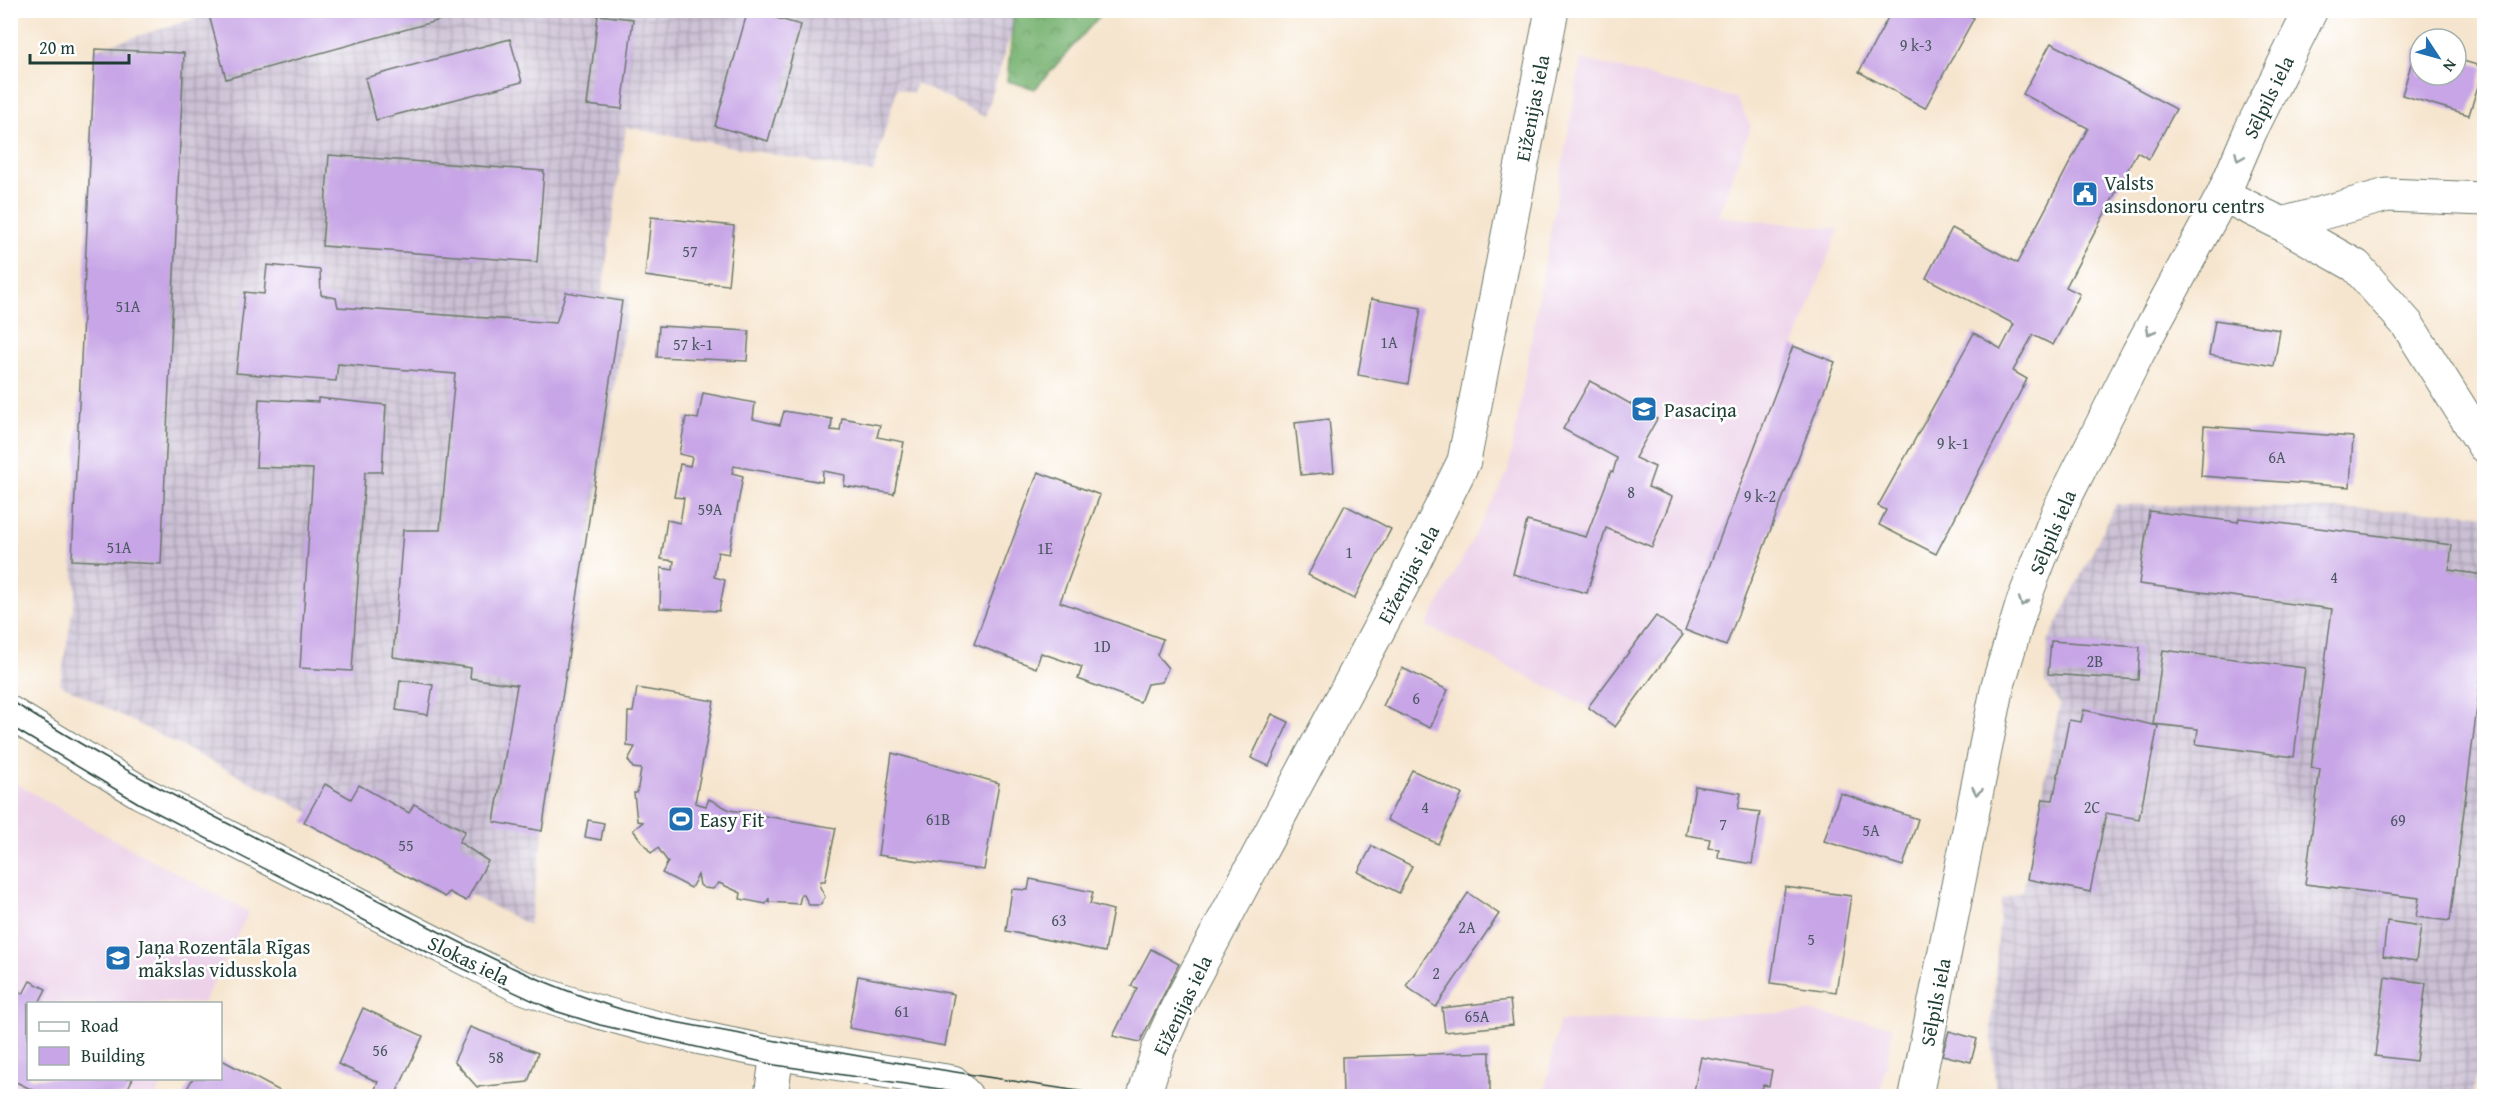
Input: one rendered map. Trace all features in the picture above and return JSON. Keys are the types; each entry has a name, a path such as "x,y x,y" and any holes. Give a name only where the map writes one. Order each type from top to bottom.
{"street":[{"name":"Eiženijas iela","path":"1144,1096 1158,1050 1176,1010 1404,582 1464,461 1552,10"},
{"name":"Sēlpils iela","path":"1916,1096 1998,685 2023,602 2058,512 2138,353 2223,195 2250,132 2311,10"},
{"path":"2223,195 2282,224 2356,266 2407,324 2484,446"},
{"path":"2282,224 2387,195 2484,199"},
{"name":"Slokas iela","path":"10,713 140,792 515,984 609,1015 777,1053 959,1089"},
{"path":"771,1096 777,1053"}],"shaded area":[{"path":"223,10 1014,11 1015,20 985,117 916,83 913,93 897,88 873,173 626,127 602,293 629,296 529,925 60,684 76,590 72,560 95,49"},
{"name":"Pasaciņa","path":"1581,59 1736,98 1751,126 1718,216 1839,229 1683,635 1588,707 1427,626 1508,472"},
{"path":"2116,504 2463,512 2484,515 2484,1047 2472,1096 1996,1096 1991,1028 2001,900 2023,891 2060,704 2045,682 2048,642"},
{"name":"Jaņa Rozentāla Rīgas mākslas vidusskola","path":"10,780 111,838 249,912 204,1002 27,1002 27,1080 164,1080 156,1096 11,1096"},
{"path":"1810,1012 1893,1027 1880,1096 1544,1096 1559,1021"}],"green space":[{"path":"1014,10 1104,11 1035,89 1007,81"}],"building":[{"path":"226,10 473,11 226,79 209,15"},
{"path":"748,10 801,25 768,141 715,126"},
{"path":"1892,10 1959,10 1974,18 1925,108 1859,72"},
{"path":"598,15 633,19 622,109 587,105"},
{"path":"510,39 522,82 376,120 365,78"},
{"name":"Valsts asinsdonoru centrs","path":"2051,43 2176,109 2149,159 2137,152 2066,287 2080,294 2053,345 2033,335 2013,371 2027,379 1936,554 1879,525 1886,510 1878,506 1974,333 2001,349 2014,324 1926,278 1952,228 2017,263 2088,128 2023,94"},
{"path":"95,49 184,53 161,564 72,560"},
{"path":"2468,62 2484,67 2469,115 2402,95 2408,74 2408,87 2468,87"},
{"path":"329,155 544,171 537,262 322,246"},
{"path":"651,217 734,226 728,285 709,283 709,285 645,276"},
{"path":"267,265 320,270 321,295 336,298 338,307 556,323 566,292 622,301 542,831 494,822 517,685 470,678 471,668 393,657 403,530 440,530 455,374 338,364 336,381 236,373 245,292 264,294"},
{"path":"1371,299 1421,308 1408,384 1358,375"},
{"path":"2215,320 2280,330 2274,366 2209,355"},
{"path":"659,326 749,331 747,361 657,357"},
{"path":"1793,346 1835,362 1726,646 1685,630"},
{"path":"1590,381 1657,419 1635,458 1655,467 1648,487 1672,497 1652,547 1606,528 1587,593 1513,574 1527,521 1586,537 1611,471 1613,472 1617,458 1563,429"},
{"path":"703,393 755,403 753,419 780,425 784,411 832,419 831,430 840,431 842,418 880,425 877,437 904,442 894,494 844,486 845,475 823,471 822,482 734,466 732,473 743,476 729,554 718,552 714,577 725,580 719,611 660,608 661,568 673,570 674,561 661,559 667,520 680,523 684,498 674,497 680,464 690,466 692,457 679,454 686,417 698,419"},
{"path":"318,398 386,405 382,472 365,472 352,671 300,668 313,469 256,467 259,399 318,402"},
{"path":"1329,419 1334,472 1301,475 1295,423"},
{"path":"2204,426 2353,437 2350,487 2201,476"},
{"path":"1038,472 1100,495 1060,602 1163,639 1157,655 1168,668 1162,682 1147,684 1140,702 1078,679 1082,667 1041,653 1036,668 974,644"},
{"path":"1345,505 1391,529 1354,599 1308,575"},
{"path":"2149,511 2238,522 2239,518 2452,545 2449,570 2484,575 2481,619 2484,620 2484,652 2450,921 2416,917 2419,898 2305,884 2320,769 2311,768 2332,609 2139,584"},
{"path":"1656,616 1683,635 1615,727 1588,707"},
{"path":"2051,641 2140,647 2138,680 2048,674"},
{"path":"2163,650 2305,668 2294,757 2196,744 2198,729 2153,724"},
{"path":"1402,668 1448,690 1430,728 1383,706"},
{"path":"400,680 433,685 428,715 396,710"},
{"path":"637,688 714,701 695,803 706,806 709,799 730,810 836,828 825,881 821,881 820,887 825,897 820,905 809,905 804,895 801,895 799,904 769,902 769,898 766,904 740,899 741,893 719,883 713,889 704,888 700,885 698,875 691,888 662,873 668,862 658,848 651,853 633,830 643,822 637,821 634,793 637,793 641,769 633,768 628,760 635,747 627,746 628,712 633,712"},
{"path":"2084,710 2158,726 2139,819 2106,813 2090,892 2027,879 2043,799 2053,800 2069,720 2081,722"},
{"path":"1272,714 1289,722 1269,766 1251,758"},
{"path":"892,753 999,783 984,870 878,855"},
{"path":"1412,770 1462,794 1438,844 1387,820"},
{"path":"325,784 351,799 359,785 409,813 414,804 465,831 459,842 488,861 466,901 449,892 445,897 304,822"},
{"path":"1695,786 1741,793 1738,809 1760,812 1752,864 1718,858 1719,849 1708,848 1710,839 1686,835"},
{"path":"1840,793 1918,819 1903,866 1824,841"},
{"path":"588,820 604,823 601,840 585,837"},
{"path":"1372,846 1412,866 1399,893 1358,872"},
{"path":"1030,879 1093,892 1090,904 1113,910 1105,952 1006,931 1012,889 1028,890"},
{"path":"1785,887 1851,896 1836,992 1771,983"},
{"path":"1468,893 1499,914 1436,1007 1406,986"},
{"path":"2387,921 2421,926 2416,961 2383,956"},
{"path":"1151,949 1179,964 1140,1042 1113,1036 1137,988 1131,986"},
{"path":"858,976 954,994 945,1046 849,1028"},
{"path":"2385,977 2426,983 2416,1061 2375,1056"},
{"path":"30,981 46,989 41,1002 27,1002 27,1080 132,1080 124,1096 45,1096 14,1081 10,1087 10,987 23,994"},
{"path":"1510,1000 1513,1025 1445,1032 1442,1008"},
{"path":"363,1008 423,1036 395,1096 372,1096 378,1082 338,1064"},
{"path":"470,1027 538,1053 528,1082 477,1087 454,1061"},
{"path":"1949,1031 1977,1039 1971,1062 1942,1055"},
{"path":"1490,1052 1490,1096 1343,1096 1342,1057"},
{"path":"1701,1057 1772,1070 1769,1086 1763,1085 1761,1096 1693,1096"},
{"path":"222,1060 280,1091 278,1095 281,1096 183,1096 192,1080 222,1080"}],"tram line":[{"path":"10,700 91,750 217,818 452,939 562,989 653,1018 937,1069 1114,1096"},
{"path":"10,726 140,804 410,944 555,1011 600,1025 775,1065 988,1096"}],"place":[{"name":"Valsts asinsdonoru centrs","path":"2085,194"},
{"name":"Pasaciņa","path":"1644,409"},
{"name":"Easy Fit","path":"681,819"},
{"name":"Jaņa Rozentāla Rīgas mākslas vidusskola","path":"118,958"}]}
